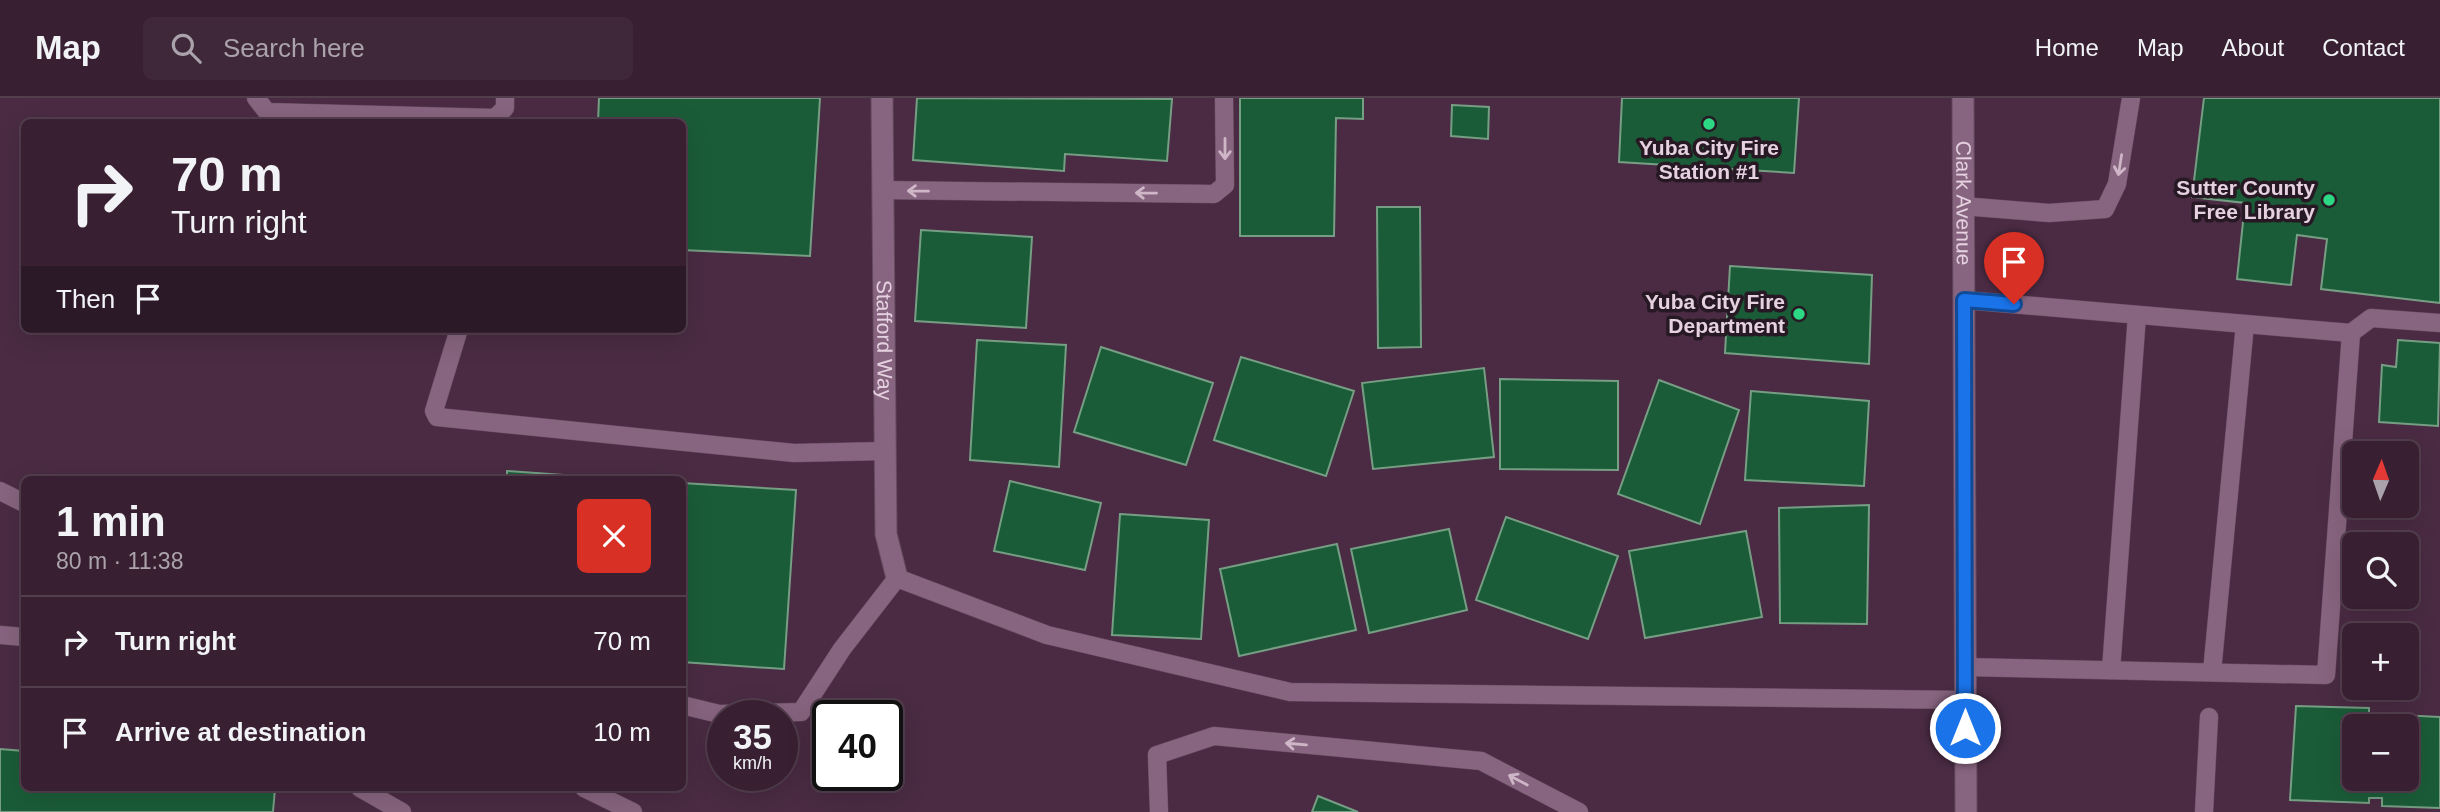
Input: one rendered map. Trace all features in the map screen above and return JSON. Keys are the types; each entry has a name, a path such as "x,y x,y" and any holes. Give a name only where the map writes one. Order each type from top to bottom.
{"street":[{"name":"Stafford Way","path":"882,98 886,534 897,578"},
{"name":"Clark Avenue","path":"1964,98 1962,206 1966,812"}],"lane":[{"path":"256,98 267,112 466,119"},
{"path":"495,119 505,108 505,98"},
{"path":"883,190 1214,194 1225,185 1224,98"},
{"path":"1962,206 2049,214 2105,209 2117,184 2131,98"},
{"path":"1964,300 2351,333 2371,318 2440,323"},
{"path":"2111,670 2137,315"},
{"path":"2212,672 2245,324"},
{"path":"458,333 433,411 437,417 794,453 885,451"},
{"path":"1965,667 2326,675 2351,333"},
{"path":"0,491 21,502"},
{"path":"686,706 719,714 801,712 842,649 897,578 1047,635 1290,692 1965,700"},
{"path":"0,635 21,637"},
{"path":"2204,812 2209,717"},
{"path":"1158,812 1157,755 1214,736 1481,761 1579,812"},
{"path":"364,791 402,812"},
{"path":"590,791 633,812"}],"building":[{"path":"599,98 820,98 810,256 686,250 686,119 598,119"},
{"path":"917,98 1172,99 1167,161 1065,154 1064,171 913,160"},
{"path":"1240,98 1363,98 1363,119 1336,118 1334,236 1240,236"},
{"name":"Yuba City Fire Station #1","path":"1622,98 1799,98 1794,173 1619,162"},
{"name":"Sutter County Free Library","path":"2204,98 2440,98 2440,303 2321,289 2327,239 2297,235 2291,285 2237,279 2245,203 2192,197"},
{"path":"1452,105 1489,107 1488,139 1451,136"},
{"path":"1377,207 1420,207 1421,347 1378,348"},
{"path":"921,230 1032,237 1026,328 915,321"},
{"name":"Yuba City Fire Department","path":"1730,266 1872,275 1869,364 1725,353"},
{"path":"977,340 1066,345 1059,467 970,460"},
{"path":"2398,340 2440,343 2438,426 2379,422 2382,365 2396,367"},
{"path":"1101,347 1213,383 1186,465 1074,432"},
{"path":"1241,357 1354,391 1326,476 1214,440"},
{"path":"1484,368 1494,457 1373,469 1362,383"},
{"path":"1500,379 1618,381 1618,470 1500,469"},
{"path":"1659,380 1739,410 1700,524 1618,494"},
{"path":"1751,391 1869,401 1864,486 1745,480"},
{"path":"507,471 578,476 507,476"},
{"path":"1010,481 1101,503 1085,570 994,551"},
{"path":"686,483 796,490 784,669 686,662"},
{"path":"1869,505 1867,624 1780,623 1779,508"},
{"path":"1120,514 1209,520 1201,639 1112,635"},
{"path":"1506,517 1618,556 1588,639 1476,600"},
{"path":"1449,529 1467,610 1369,633 1351,549"},
{"path":"1746,531 1762,617 1645,638 1629,551"},
{"path":"1337,544 1356,630 1239,656 1220,569"},
{"path":"2296,706 2369,708 2369,714 2342,714 2342,791 2419,791 2419,716 2440,717 2440,808 2382,806 2382,798 2369,798 2369,803 2290,800"},
{"path":"0,749 21,751 21,791 275,791 273,812 0,812"},
{"path":"1318,796 1358,812 1312,812"}],"place":[{"name":"Yuba City Fire Station #1","path":"1709,124"},
{"name":"Sutter County Free Library","path":"2329,200"},
{"name":"Yuba City Fire Department","path":"1799,314"}],"route":[{"path":"1965,728 1964,300 2014,304"}]}
